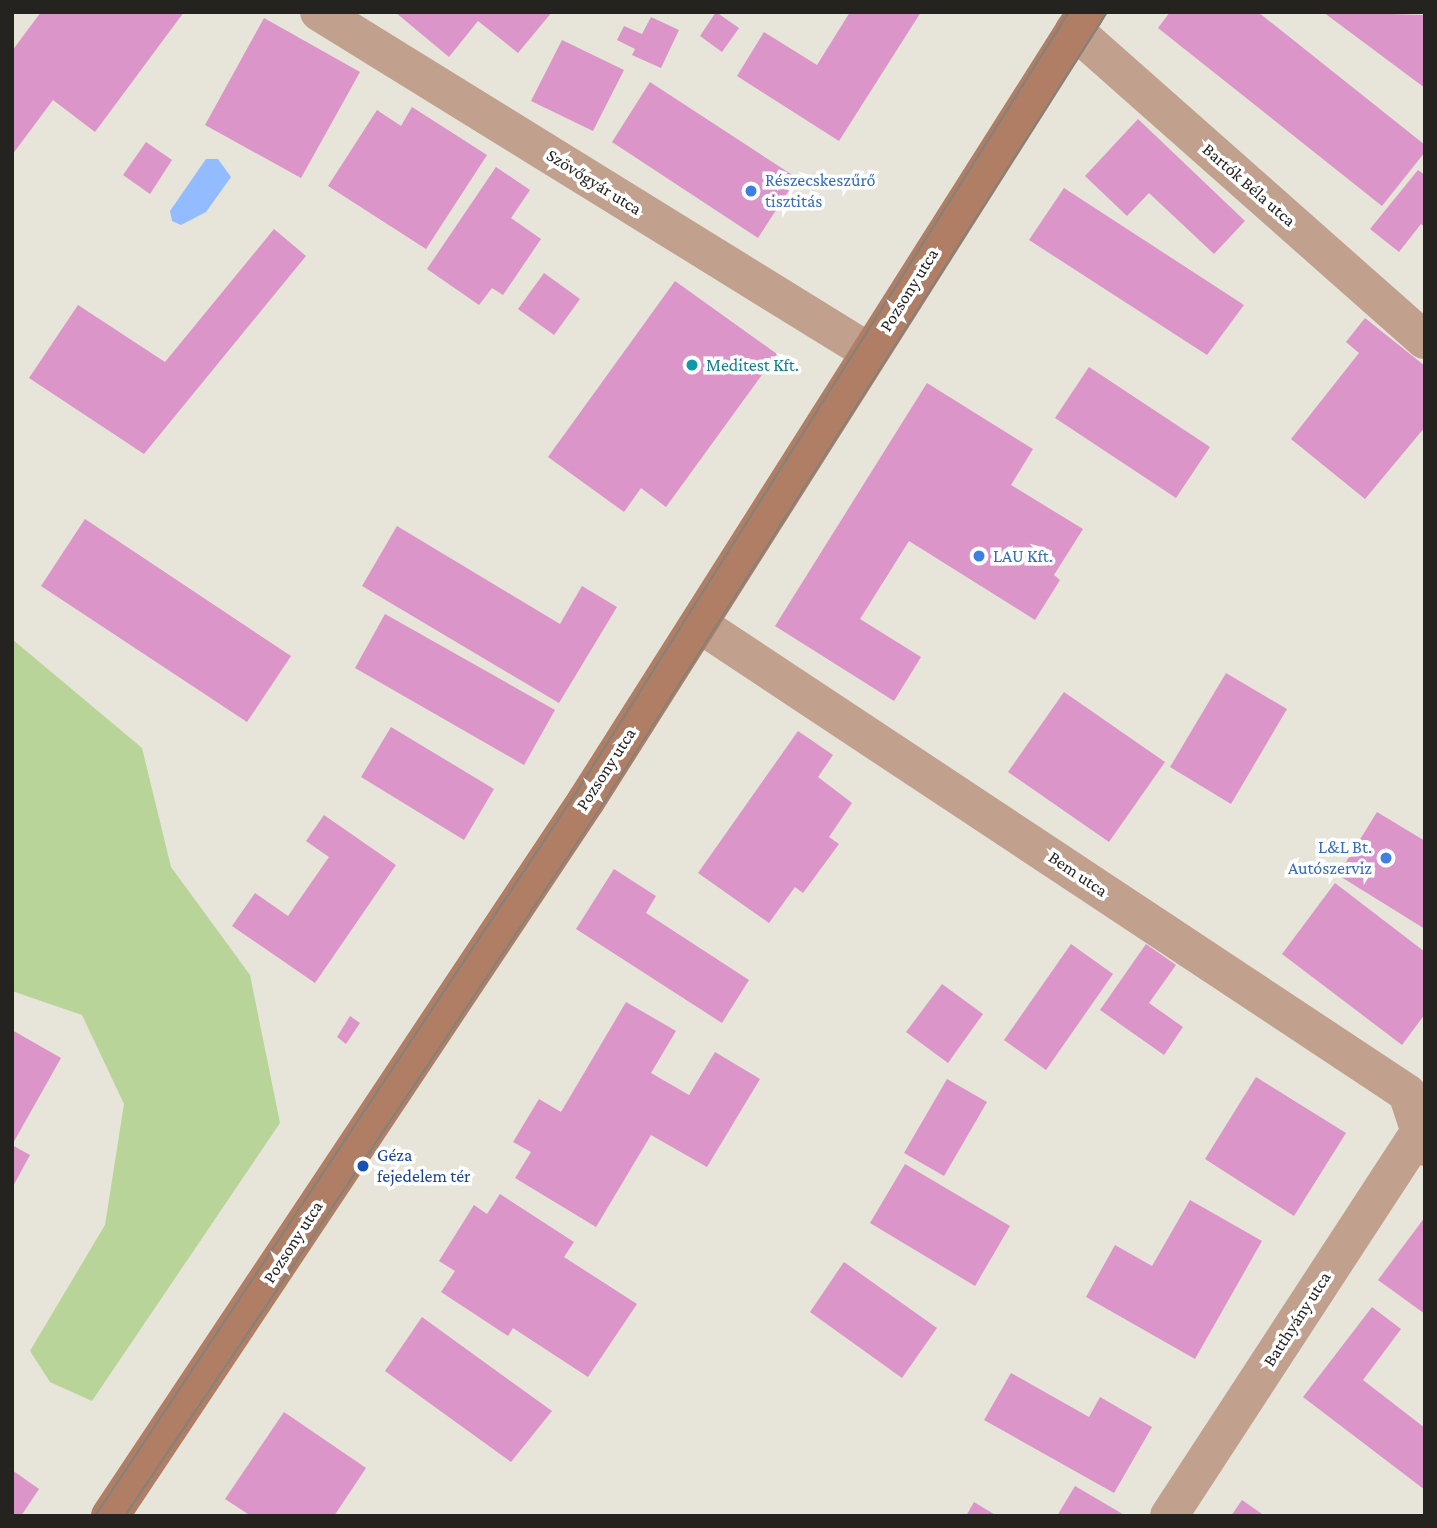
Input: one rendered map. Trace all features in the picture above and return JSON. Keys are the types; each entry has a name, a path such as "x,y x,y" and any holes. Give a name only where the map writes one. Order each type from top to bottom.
{"street":[{"name":"Szövőgyár utca","path":"319,12 869,352"},
{"name":"Pozsony utca","path":"110,1516 699,624 1080,21"},
{"name":"Bartók Béla utca","path":"1080,21 1425,340"},
{"name":"Bem utca","path":"699,624 1407,1093 1423,1134"},
{"name":"Batthyány utca","path":"1169,1516 1423,1134"}],"green space":[{"path":"12,639 142,748 171,867 250,975 280,1123 92,1401 50,1382 30,1351 105,1225 124,1104 82,1015 12,991"}],"water":[{"path":"206,159 218,159 231,177 206,212 181,225 172,221 170,211"}],"building":[{"path":"41,12 184,12 95,132 53,100 12,155 12,51"},
{"path":"395,12 552,12 518,53 478,21 449,57"},
{"path":"716,12 739,28 722,52 700,36"},
{"path":"850,12 921,12 839,141 737,76 764,32 817,65"},
{"path":"1170,12 1258,12 1425,145 1425,152 1382,206 1158,28"},
{"path":"1323,12 1425,15 1425,88"},
{"path":"651,17 679,30 661,68 632,55 635,49 617,40 624,26 642,34"},
{"path":"264,18 360,72 301,178 205,125"},
{"path":"562,40 624,70 593,131 531,101"},
{"path":"650,82 797,178 758,238 612,142"},
{"path":"412,107 487,155 426,249 328,186 377,110 401,126"},
{"path":"1138,119 1245,221 1214,254 1149,193 1127,216 1085,176"},
{"path":"146,142 172,160 150,194 123,175"},
{"path":"496,167 530,190 511,218 541,239 503,295 492,288 479,305 427,269"},
{"path":"1418,170 1425,175 1425,227 1421,224 1399,252 1370,229"},
{"path":"1064,188 1244,305 1207,355 1029,240"},
{"path":"274,229 306,256 144,454 29,378 78,305 165,362"},
{"path":"544,273 580,299 554,335 518,309"},
{"path":"675,281 777,354 666,507 641,488 624,512 548,457"},
{"path":"1365,318 1425,366 1425,427 1365,499 1291,439 1359,353 1346,342"},
{"path":"1089,367 1210,447 1176,498 1055,418"},
{"path":"927,383 1033,449 1011,485 1083,529 1054,575 1060,580 1035,620 909,541 860,619 921,657 894,701 775,626"},
{"path":"85,519 291,656 247,722 41,586"},
{"path":"397,526 560,624 582,586 617,607 559,703 362,586"},
{"path":"385,614 555,710 524,765 355,668"},
{"path":"1226,673 1287,709 1231,804 1170,767"},
{"path":"1064,692 1165,762 1109,842 1008,772"},
{"path":"391,727 494,789 464,840 361,777"},
{"path":"798,731 833,755 818,777 852,803 829,837 839,844 803,893 795,887 769,923 698,873"},
{"name":"L&L Bt. Autószerviz","path":"1377,812 1425,841 1425,929 1338,875"},
{"path":"324,815 396,865 315,983 232,926 255,893 288,916 329,857 306,841"},
{"path":"614,869 656,896 646,913 749,980 722,1023 576,929"},
{"path":"1335,883 1425,952 1425,1014 1402,1045 1282,954"},
{"path":"1071,944 1113,974 1046,1070 1004,1040"},
{"path":"1146,944 1176,965 1149,1003 1183,1027 1164,1055 1100,1010"},
{"path":"942,984 983,1014 948,1063 906,1032"},
{"path":"626,1002 676,1031 651,1073 689,1095 715,1052 760,1079 707,1167 651,1135 596,1227 515,1178 531,1152 513,1142 539,1099 561,1112"},
{"path":"350,1016 360,1023 346,1044 337,1037"},
{"path":"12,1030 61,1058 12,1145"},
{"path":"1256,1077 1346,1133 1294,1216 1205,1159"},
{"path":"947,1079 987,1102 944,1176 904,1153"},
{"path":"12,1145 30,1155 12,1188"},
{"path":"905,1164 1010,1226 975,1286 870,1223"},
{"path":"500,1194 574,1242 564,1257 637,1304 588,1377 513,1328 508,1336 441,1292 455,1271 439,1261 474,1205 487,1214"},
{"path":"1190,1200 1262,1241 1195,1359 1086,1297 1115,1245 1152,1266"},
{"path":"1425,1217 1425,1314 1378,1280"},
{"path":"844,1262 937,1328 902,1378 810,1312"},
{"path":"1372,1307 1401,1329 1363,1380 1425,1428 1425,1490 1303,1397"},
{"path":"422,1317 552,1411 511,1462 385,1371"},
{"path":"1011,1373 1089,1417 1100,1397 1152,1427 1114,1493 984,1420"},
{"path":"284,1412 366,1468 334,1516 251,1516 225,1499"},
{"path":"12,1470 39,1489 21,1516 12,1516"},
{"path":"1075,1486 1126,1516 1057,1516"},
{"path":"1242,1500 1265,1516 1231,1516"},
{"path":"974,1502 997,1516 966,1516"}],"tram line":[{"path":"95,1516 579,788 1069,12"},
{"path":"125,1516 601,807 1107,12"}],"place":[{"name":"Részecskeszűrő tisztitás","path":"751,191"},
{"name":"Meditest Kft.","path":"692,365"},
{"name":"LAU Kft.","path":"979,556"},
{"name":"L&L Bt. Autószerviz","path":"1386,858"},
{"name":"Géza fejedelem tér","path":"363,1166"}]}
